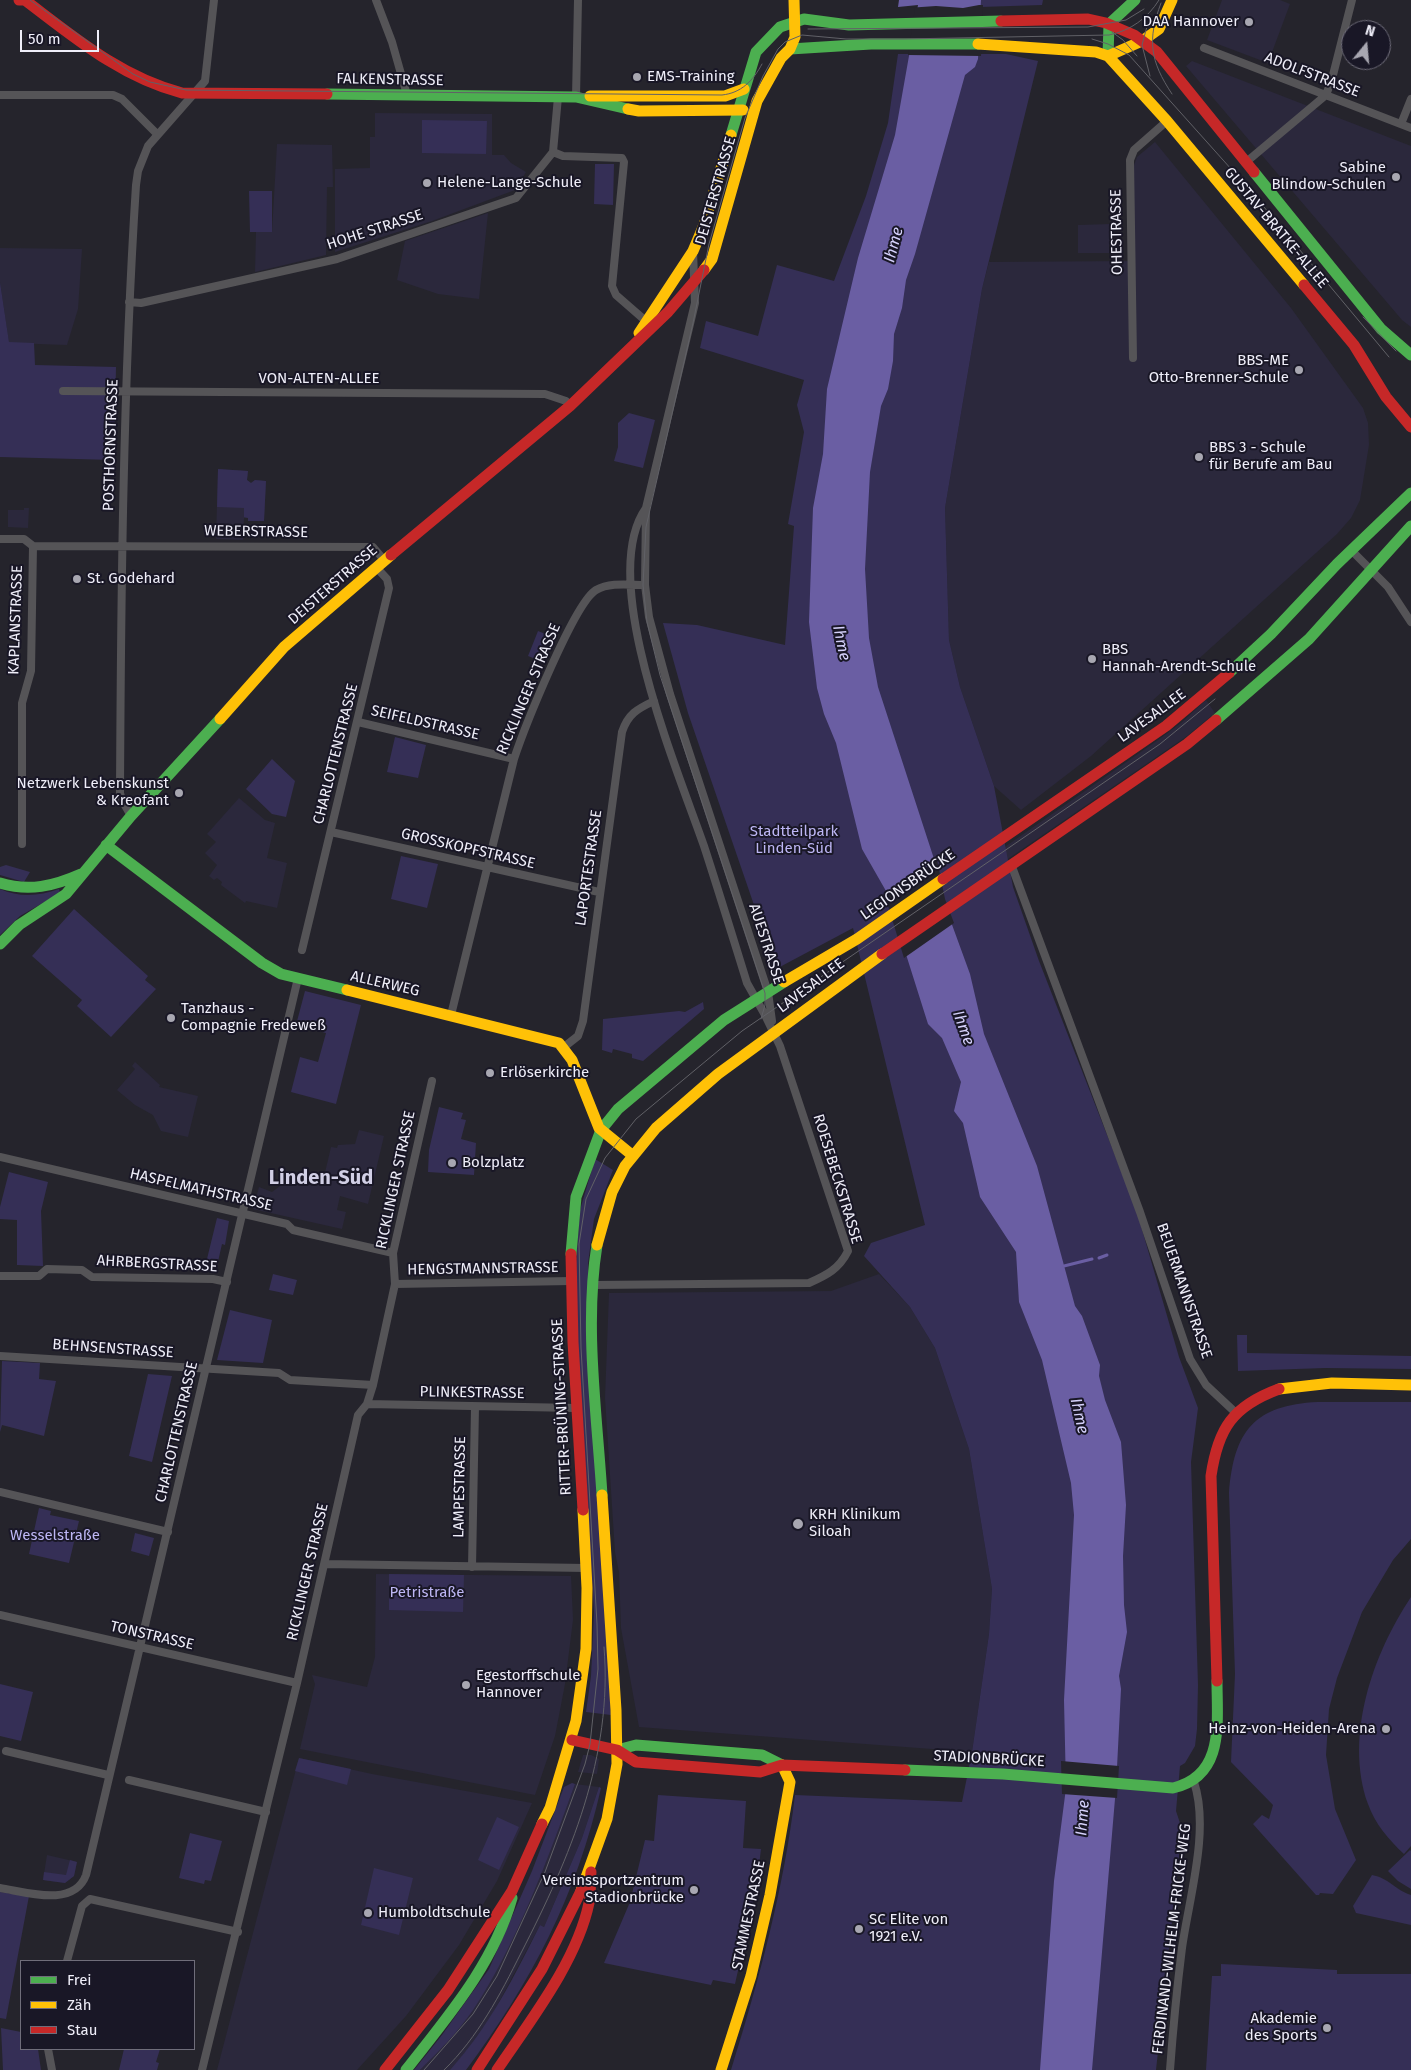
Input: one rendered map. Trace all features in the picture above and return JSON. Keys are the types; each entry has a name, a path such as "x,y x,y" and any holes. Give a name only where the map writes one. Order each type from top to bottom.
{"street":[{"path":"19,0 24,0"},
{"name":"FALKENSTRASSE","path":"24,0 134,78 165,89 196,94 580,97 725,96 743,92"},
{"name":"POSTHORNSTRASSE","path":"131,816 122,800 121,544 130,302 138,171 145,152 157,134 196,94 205,81 214,0"},
{"path":"376,0 392,42 407,95"},
{"path":"578,0 580,97"},
{"path":"794,0 795,37 790,49 904,44 1004,44 1096,52 1108,56 1142,41 1159,29 1172,0"},
{"path":"1108,56 1109,24 1135,0"},
{"path":"1245,163 1326,95 1332,80 1352,0"},
{"name":"GUSTAV-BRATKE-ALLEE","path":"794,20 850,24 1088,18 1109,24 1142,41 1157,52 1381,330 1411,355"},
{"name":"DEISTERSTRASSE","path":"630,348 693,251 704,225 756,52 763,42 780,27 794,20"},
{"name":"ADOLFSTRASSE","path":"1204,48 1411,128"},
{"name":"DEISTERSTRASSE","path":"0,944 19,925 66,894 131,816 180,765 284,647 380,564 570,406 668,312 695,283 712,259 757,101 777,65 790,49"},
{"name":"GUSTAV-BRATKE-ALLEE","path":"1108,56 1167,121 1354,346 1386,397 1411,427"},
{"path":"0,95 113,95 122,99 157,134"},
{"path":"558,97 552,152 563,156 622,158 624,162 612,286 616,295 647,322"},
{"name":"FALKENSTRASSE","path":"580,97 617,108 639,111 738,112"},
{"path":"1401,124 1411,99"},
{"path":"738,112 757,101"},
{"name":"OHESTRASSE","path":"1133,358 1130,160 1134,150 1167,121"},
{"name":"HOHE STRASSE","path":"130,302 141,303 337,259 516,198 552,152"},
{"path":"645,585 646,508 696,303 693,251"},
{"name":"VON-ALTEN-ALLEE","path":"63,391 545,394 566,401 570,406"},
{"name":"LAVESALLEE","path":"976,856 1173,720 1209,692 1271,634 1411,493"},
{"path":"630,584 636,524 646,508"},
{"path":"1011,864 1187,744 1228,712 1324,624 1386,550 1411,526"},
{"name":"WEBERSTRASSE","path":"0,539 24,539 33,546 114,547 121,544 372,547 380,564"},
{"name":"KAPLANSTRASSE","path":"22,844 22,703 31,671 33,546"},
{"path":"1352,551 1388,587 1411,622"},
{"name":"CHARLOTTENSTRASSE","path":"302,950 389,588 380,564"},
{"name":"RICKLINGER STRASSE","path":"451,1015 514,758 522,735 572,621 591,594 603,587 630,584 645,585"},
{"name":"AUESTRASSE","path":"630,584 634,619 654,701 747,984 774,1032"},
{"name":"AUESTRASSE","path":"645,585 649,617 670,694 768,992 774,1032"},
{"name":"LAPORTESTRASSE","path":"564,1047 578,1036 583,1022 622,732 627,719 635,710 654,701"},
{"name":"SEIFELDSTRASSE","path":"358,722 514,758"},
{"name":"GROSSKOPFSTRASSE","path":"331,832 600,892"},
{"name":"ALLERWEG","path":"106,845 193,913 262,963 281,974 552,1040 564,1047"},
{"name":"LEGIONSBRÜCKE","path":"857,939 976,856"},
{"name":"LAVESALLEE","path":"774,1032 866,964 1011,864"},
{"name":"BEUERMANNSTRASSE","path":"1011,864 1140,1212 1190,1358 1206,1385 1236,1413"},
{"path":"0,883 25,889 40,888 82,874"},
{"name":"LAVESALLEE","path":"768,992 857,939"},
{"name":"CHARLOTTENSTRASSE","path":"0,1888 54,1896 67,1894 77,1889 83,1884 86,1875 108,1775 168,1532 298,978"},
{"name":"RITTER-BRÜNING-STRASSE","path":"385,2070 448,1990 512,1891 550,1808 572,1740 585,1659 587,1627 586,1568 576,1408 571,1281 571,1240 576,1197 601,1130 618,1109 659,1072 724,1020 768,992"},
{"path":"476,2070 517,2010 567,1921 592,1863 608,1816 615,1777 617,1750 594,1363 595,1255 602,1218 616,1184 632,1155 681,1105 774,1032"},
{"name":"ROESEBECKSTRASSE","path":"594,1285 809,1283 832,1273 842,1262 848,1250 774,1032"},
{"path":"564,1047 593,1118 601,1130 632,1155"},
{"name":"RICKLINGER STRASSE","path":"202,2070 238,1932 358,1415 368,1404 373,1385 395,1284 393,1253 432,1081"},
{"name":"HASPELMATHSTRASSE","path":"0,1157 287,1224 293,1230 393,1253"},
{"name":"AHRBERGSTRASSE","path":"0,1276 39,1276 47,1269 82,1270 92,1277 213,1279 227,1282"},
{"name":"HENGSTMANNSTRASSE","path":"395,1284 571,1281"},
{"name":"BEHNSENSTRASSE","path":"0,1356 279,1373 290,1380 373,1385"},
{"path":"1194,1782 1206,1769 1211,1758 1216,1731 1217,1649 1211,1476 1214,1452 1220,1436 1236,1413 1256,1396 1287,1387 1325,1384 1411,1385"},
{"name":"PLINKESTRASSE","path":"368,1404 576,1408"},
{"name":"LAMPESTRASSE","path":"472,1567 475,1407"},
{"path":"0,1492 168,1532"},
{"path":"324,1564 586,1568"},
{"name":"TONSTRASSE","path":"0,1615 297,1683"},
{"name":"STADIONBRÜCKE","path":"572,1740 617,1750 636,1762 760,1772 782,1765 1003,1774 1173,1788 1194,1782"},
{"name":"STADIONBRÜCKE","path":"617,1750 636,1745 762,1754 782,1765"},
{"path":"6,1752 108,1775"},
{"name":"STAMMESTRASSE","path":"721,2070 751,1976 770,1895 790,1782 782,1765"},
{"path":"129,1780 266,1812"},
{"name":"FERDINAND-WILHELM-FRICKE-WEG","path":"1170,2070 1182,1949 1201,1830 1199,1799 1194,1782"},
{"path":"497,2070 547,1992 574,1940 588,1906 592,1863"},
{"name":"RITTER-BRÜNING-STRASSE","path":"406,2070 477,1978 507,1916 512,1891"},
{"path":"67,1960 80,1911 85,1902 96,1900 238,1932"},
{"path":"48,2050 52,2070"}],"shaded area":[{"name":"DAA Hannover","path":"1222,0 1280,0 1290,4 1268,63 1207,40"},
{"path":"1192,61 1411,146 1411,327 1402,320 1186,66"},
{"name":"Helene-Lange-Schule","path":"375,113 492,114 492,155 504,155 511,163 526,172 515,190 432,221 335,252 335,169 370,168 370,137 375,137"},
{"path":"1155,142 1291,308 1363,408 1368,423 1369,445 1360,500 1351,518 1337,534 1091,756 1021,810 994,786 960,687 949,640 945,508 982,289 989,262 1133,261 1133,168 1137,157"},
{"path":"277,144 332,145 333,187 327,187 326,255 255,272 256,232 272,232"},
{"path":"488,213 479,299 438,294 397,280 405,241"},
{"path":"1111,224 1112,244 1109,244 1109,253 1078,253 1078,225"},
{"path":"0,248 82,249 78,309 67,345 9,343 0,282"},
{"path":"218,469 248,471 247,480 251,483 255,480 266,481 264,521 248,521 248,518 244,518 243,540 216,539"},
{"path":"24,508 29,508 28,528 8,527 8,510 24,510"},
{"path":"1206,700 1215,713 1187,736 983,876 989,858 1158,740 1181,723"},
{"path":"239,798 265,820 275,823 267,858 287,863 277,908 246,901 245,903 221,885 222,882 217,878 214,880 209,876 217,865 205,853 216,842 207,834"},
{"path":"135,1062 160,1085 159,1087 198,1096 188,1137 161,1131 153,1115 135,1105 117,1090 135,1069 132,1066"},
{"path":"359,1130 384,1136 368,1204 340,1196 337,1210 346,1212 342,1229 253,1209 259,1187 272,1192 280,1186 282,1178 315,1186 323,1181 331,1147 337,1148 338,1145 355,1144"},
{"name":"KRH Klinikum Siloah","path":"879,1274 910,1307 935,1348 969,1449 992,1589 989,1634 972,1752 639,1727 621,1628 619,1572 615,1552 605,1398 609,1293 831,1291"},
{"name":"Egestorffschule Hannover","path":"376,1574 571,1576 573,1620 565,1684 555,1736 535,1795 300,1749 315,1684 312,1675 367,1687 375,1657"},
{"path":"583,1755 591,1755 599,1759 597,1774 578,1772"},
{"name":"Humboldtschule","path":"299,1758 372,1774 532,1803 497,1881 459,1945 406,2016 357,2070 217,2070"},
{"path":"575,1784 599,1787 582,1838 544,1927 540,1925 492,2015 462,2057 450,2070 420,2070 463,2023 489,1984 540,1874"},
{"path":"47,1855 77,1862 74,1876 65,1883 43,1880"}],"green space":[{"path":"981,0 1043,0 1042,5 980,7"},
{"name":"Stadtteilpark Linden-Süd","path":"898,54 1006,54 1038,61 982,289 945,508 949,640 960,687 994,786 1013,887 1039,961 1136,1209 1179,1357 1198,1408 1191,1462 1198,1685 1197,1729 1195,1746 1185,1763 1180,1766 1176,1811 1182,1829 1156,2070 731,2070 751,2002 777,1900 795,1795 962,1802 972,1752 989,1634 992,1589 969,1449 935,1348 910,1307 864,1256 871,1243 925,1225 853,928 776,969 688,713 663,623 697,625 785,645 794,526 788,524 804,432 797,405 804,380 700,348 706,321 758,336 777,265 834,281 866,196 888,123"},
{"path":"422,120 487,121 486,154 422,153"},
{"path":"595,164 614,164 613,205 594,204"},
{"path":"249,191 272,191 272,232 250,232"},
{"path":"0,282 9,342 34,343 35,365 116,367 114,460 0,457"},
{"path":"629,413 655,420 643,468 614,461 618,447 618,423"},
{"path":"218,469 248,471 247,480 251,483 255,480 266,481 264,521 248,521 248,518 244,517 244,508 217,507"},
{"path":"538,631 553,637 543,662 528,656"},
{"path":"395,737 426,745 418,778 387,772"},
{"path":"272,759 295,781 286,817 272,814 246,789"},
{"path":"401,856 438,864 427,908 391,899"},
{"path":"6,865 30,872 24,882 0,875 0,867"},
{"path":"0,889 22,895 44,893 59,889 60,893 20,916 0,935"},
{"path":"74,909 148,976 145,980 156,989 111,1037 77,1006 82,1000 32,956"},
{"path":"305,991 361,1005 336,1104 291,1092 300,1057 318,1062 326,1033 296,1025"},
{"path":"703,1002 704,1009 643,1061 632,1058 632,1054 613,1049 612,1053 602,1050 603,1019 679,1011 685,1012"},
{"path":"439,1107 463,1113 461,1119 466,1120 461,1139 476,1143 474,1175 428,1172 429,1150"},
{"path":"595,1159 613,1170 594,1219 588,1263 611,1715 586,1712 591,1676 594,1612 578,1349 576,1263 580,1210"},
{"path":"9,1172 48,1182 41,1211 43,1266 17,1265 17,1220 0,1219 0,1207"},
{"path":"217,1218 229,1221 225,1245 222,1244 217,1266 206,1263"},
{"path":"273,1274 297,1280 293,1295 269,1290"},
{"path":"230,1310 272,1320 263,1363 217,1360"},
{"path":"1237,1335 1247,1335 1247,1353 1411,1356 1411,1369 1325,1368 1238,1371"},
{"path":"2,1361 40,1363 39,1379 56,1381 44,1436 2,1425 0,1432"},
{"path":"148,1374 172,1376 152,1462 129,1456"},
{"path":"1318,1402 1411,1402 1411,1539 1393,1560 1362,1612 1337,1678 1329,1709 1326,1755 1335,1809 1356,1860 1333,1894 1320,1893 1316,1895 1253,1824 1262,1815 1269,1819 1273,1805 1231,1762 1235,1674 1229,1493 1236,1453 1242,1438 1251,1425 1263,1416 1278,1409 1296,1404"},
{"name":"Wesselstraße","path":"39,1508 51,1511 50,1515 79,1521 69,1563 29,1554"},
{"path":"135,1533 154,1538 149,1556 131,1551"},
{"name":"Petristraße","path":"389,1574 464,1575 463,1612 389,1610"},
{"name":"Heinz-von-Heiden-Arena","path":"1411,1597 1411,1846 1404,1854 1374,1818 1361,1778 1359,1751 1366,1696 1374,1670 1397,1619"},
{"path":"0,1684 33,1692 21,1741 0,1736"},
{"path":"299,1758 351,1769 347,1785 295,1771"},
{"path":"572,1783 575,1784 554,1841 504,1957 473,2010 455,2034 420,2070 414,2070 442,2035 489,1969 532,1871 564,1787"},
{"path":"599,1787 601,1788 591,1827 579,1865 565,1901 531,1971 466,2070 450,2070 489,2019 540,1925 544,1927 582,1838"},
{"name":"Vereinssportzentrum Stadionbrücke","path":"658,1795 746,1801 743,1848 761,1849 756,1890 735,1984 713,1980 711,1985 604,1963 630,1902 645,1840 654,1841"},
{"path":"497,1817 519,1827 499,1870 478,1860"},
{"path":"190,1833 222,1841 211,1881 205,1880 204,1884 179,1878"},
{"path":"1410,1850 1411,1889 1398,1881 1388,1871"},
{"path":"70,1860 77,1862 74,1876 65,1883 43,1880 44,1872 66,1875"},
{"path":"374,1868 413,1878 399,1935 361,1925"},
{"path":"1372,1875 1411,1895 1411,1925 1356,1913 1353,1906"},
{"path":"0,1892 29,1896 6,2019 0,2018"},
{"path":"1221,1964 1337,1970 1337,1974 1411,1974 1411,2070 1206,2070 1212,1976 1221,1976"},
{"path":"1,2028 20,2032 20,2050 38,2050 41,2070 3,2070"},
{"path":"124,2050 160,2050 156,2062 159,2063 157,2070 119,2070"}],"water":[{"name":"Ihme","path":"899,0 981,0 978,59 975,67 965,75 906,280 902,308 894,334 893,361 888,389 881,406 870,472 865,569 869,638 878,687 935,862 943,900 970,974 984,1034 1037,1166 1075,1306 1082,1316 1100,1365 1099,1376 1105,1400 1121,1442 1126,1505 1123,1556 1124,1605 1127,1632 1119,1676 1121,1689 1116,1787 1092,2070 1040,2070 1054,1881 1066,1788 1064,1700 1074,1515 1071,1483 1042,1360 1019,1302 1016,1252 980,1197 963,1123 954,1111 961,1082 942,1038 928,1024 886,891 862,849 836,743 824,714 817,688 809,622 813,508 823,454 827,389 858,258 895,135 918,5 898,7"}],"pier":[{"path":"983,5 981,56 908,55 915,8 907,8 936,6 963,8"},
{"path":"937,860 945,899 954,923 904,958 885,896"},
{"path":"1061,1761 1119,1766 1117,1798 1062,1794"}],"waterway":[{"path":"1099,1258 1107,1255"},
{"path":"1064,1266 1092,1259"}],"tram line":[{"path":"30,0 133,74 150,82 186,90 722,95 741,89 755,76 762,64"},
{"path":"761,1019 765,1005 765,993 660,675 647,622 643,585 646,527 693,323 709,244 745,118 763,76 778,49 785,42 802,35 846,39 1109,35 1138,23 1155,7 1159,0"},
{"path":"1161,3 1154,28 1153,50 1159,71 1172,94"},
{"path":"808,29 1088,27 1126,20 1144,9"},
{"path":"1149,19 1142,45 1150,76"},
{"path":"1112,32 1123,40 1137,56"},
{"path":"1092,39 1108,44 1129,55 1249,189 1389,357"},
{"path":"1363,317 1396,351"},
{"path":"424,2070 473,2014 497,1976 545,1872 585,1764 590,1744 598,1669 581,1348 579,1244 586,1199 605,1158 636,1119 742,1031 1160,744 1215,699"},
{"path":"444,2070 478,2030 496,2000 539,1917 571,1843 595,1767 602,1727 605,1688 604,1647"}],"traffic: fast":[{"path":"1108,56 1109,24 1135,0"},
{"path":"731,135 756,52 780,27 804,19 849,25 1001,21"},
{"path":"790,49 871,44 978,44"},
{"path":"327,94 576,97 628,109"},
{"path":"1254,172 1381,329 1411,355"},
{"path":"1229,673 1271,634 1337,564 1411,493"},
{"path":"1216,720 1309,639 1411,526"},
{"path":"0,944 19,925 66,894 131,816 220,719"},
{"path":"106,845 262,963 281,974 347,990"},
{"path":"0,883 21,887 41,886 61,882 81,874"},
{"path":"571,1254 576,1197 601,1130 618,1109 724,1020 784,982"},
{"path":"597,1245 593,1275 592,1338 602,1495"},
{"path":"905,1770 1003,1774 1173,1788 1190,1782 1202,1772 1210,1760 1215,1746 1217,1730 1217,1681"},
{"path":"617,1750 636,1745 762,1755 782,1765"},
{"path":"406,2070 453,2010 481,1968 504,1922 512,1898"}],"traffic: slow":[{"path":"704,270 712,259 757,101 781,58 790,49 795,37 794,0"},
{"path":"1108,56 1142,41 1159,29 1172,0"},
{"path":"978,44 1096,52 1108,56 1167,121 1304,285"},
{"path":"590,96 725,96 744,89"},
{"path":"628,109 639,111 743,110"},
{"path":"639,333 693,251 704,225 731,135"},
{"path":"220,719 284,647 391,555"},
{"path":"784,982 857,939 943,879"},
{"path":"597,1245 612,1192 625,1166 656,1128 718,1074 882,954"},
{"path":"347,990 559,1043 572,1060 599,1128 632,1155"},
{"path":"1279,1389 1332,1383 1411,1385"},
{"path":"581,1891 607,1819 617,1764 616,1710 602,1495"},
{"path":"542,1824 550,1808 576,1721 586,1649 587,1588 583,1510"},
{"path":"721,2070 751,1976 770,1895 790,1782 782,1765"}],"traffic: jam":[{"path":"19,0 25,0 99,55 119,67 160,86 182,93 327,94"},
{"path":"1001,21 1088,19 1106,23 1134,35 1157,52 1254,172"},
{"path":"391,555 570,406 668,312 704,270"},
{"path":"1304,285 1354,345 1386,397 1411,427"},
{"path":"943,879 1166,726 1229,673"},
{"path":"882,954 1187,744 1216,720"},
{"path":"571,1254 573,1342 583,1510"},
{"path":"1217,1681 1211,1476 1214,1459 1223,1432 1239,1411 1250,1403 1279,1389"},
{"path":"572,1740 617,1750 636,1762 760,1772 782,1765 905,1770"},
{"path":"385,2070 448,1990 512,1891 542,1824"},
{"path":"497,2070 551,1990 574,1947 589,1903 591,1872"},
{"path":"477,2070 542,1969 581,1891"}],"place":[{"name":"DAA Hannover","path":"1249,22"},
{"name":"EMS-Training","path":"637,77"},
{"name":"Sabine Blindow-Schulen","path":"1396,177"},
{"name":"Helene-Lange-Schule","path":"427,183"},
{"name":"BBS-ME Otto-Brenner-Schule","path":"1299,370"},
{"name":"BBS 3 - Schule für Berufe am Bau","path":"1199,457"},
{"name":"St. Godehard","path":"77,579"},
{"name":"BBS Hannah-Arendt-Schule","path":"1092,659"},
{"name":"Netzwerk Lebenskunst & Kreofant","path":"179,793"},
{"name":"Tanzhaus - Compagnie Fredeweß","path":"171,1018"},
{"name":"Erlöserkirche","path":"490,1073"},
{"name":"Bolzplatz","path":"452,1163"},
{"name":"KRH Klinikum Siloah","path":"798,1524"},
{"name":"Egestorffschule Hannover","path":"466,1685"},
{"name":"Heinz-von-Heiden-Arena","path":"1386,1729"},
{"name":"Vereinssportzentrum Stadionbrücke","path":"694,1890"},
{"name":"Humboldtschule","path":"368,1913"},
{"name":"SC Elite von 1921 e.V.","path":"859,1929"},
{"name":"Akademie des Sports","path":"1327,2028"}],"district":[{"name":"Linden-Süd","path":"321,1178"}]}
